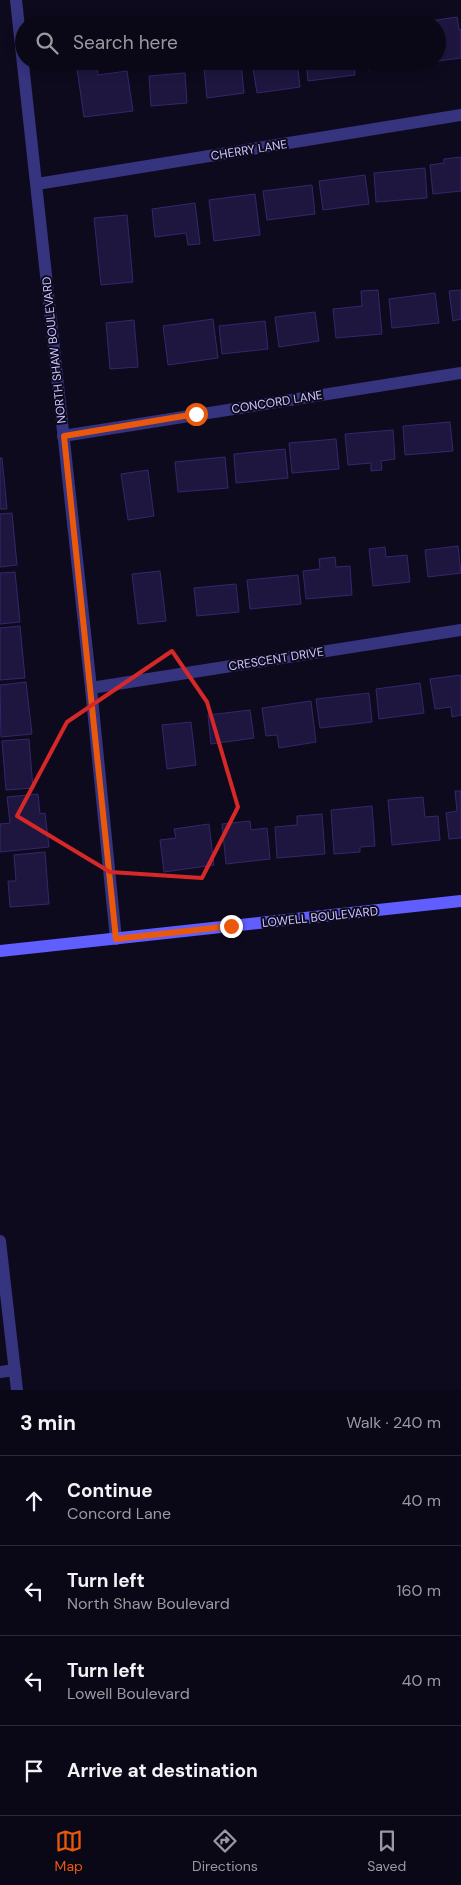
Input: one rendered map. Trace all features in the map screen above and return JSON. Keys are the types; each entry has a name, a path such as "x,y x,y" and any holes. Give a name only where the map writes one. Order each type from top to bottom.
{"street":[{"name":"NORTH SHAW BOULEVARD","path":"16,0 18,15"},
{"name":"NORTH SHAW BOULEVARD","path":"24,70 91,688 116,939"},
{"name":"CHERRY LANE","path":"37,184 461,116"},
{"name":"CONCORD LANE","path":"64,436 461,372"},
{"name":"CRESCENT DRIVE","path":"91,688 461,630"},
{"name":"LOWELL BOULEVARD","path":"0,951 461,901"},
{"path":"0,1241 17,1390"},
{"path":"0,1372 15,1370"}],"highlighted area":[{"path":"172,651 207,702 238,807 202,878 110,872 17,816 67,722"}],"building":[{"path":"457,17 459,30 461,29 461,58 446,60 446,19"},
{"path":"77,70 97,70 98,75 127,71 133,111 84,117"},
{"path":"204,70 242,70 244,93 207,98"},
{"path":"253,70 298,70 300,87 257,93"},
{"path":"307,70 355,70 355,75 308,81"},
{"path":"185,73 187,103 151,106 149,76"},
{"path":"461,157 461,191 433,194 430,165 444,163 444,159"},
{"path":"425,168 427,198 376,202 374,173"},
{"path":"365,175 369,204 323,210 319,181"},
{"path":"312,185 315,214 267,220 263,191"},
{"path":"255,194 260,235 214,241 209,200"},
{"path":"195,203 200,244 188,245 186,233 155,237 152,209"},
{"path":"127,215 133,282 101,285 94,218"},
{"path":"378,290 382,334 336,338 333,309 362,306 361,291"},
{"path":"461,290 461,319 453,321 449,291"},
{"path":"435,293 439,323 392,328 389,299"},
{"path":"315,312 319,341 279,347 275,317"},
{"path":"213,319 218,358 168,365 163,326"},
{"path":"134,320 138,367 110,369 106,323"},
{"path":"265,321 268,349 222,354 219,326"},
{"path":"450,422 453,451 405,455 403,426"},
{"path":"393,430 395,459 381,461 382,470 371,471 371,463 348,465 345,434"},
{"path":"336,439 339,469 292,473 289,443"},
{"path":"285,449 288,478 236,483 234,454"},
{"path":"225,457 228,488 178,492 175,462"},
{"path":"0,458 2,458 7,509 0,509"},
{"path":"148,470 154,516 128,520 121,474"},
{"path":"12,513 17,565 0,567 0,514"},
{"path":"458,546 461,573 428,577 425,550"},
{"path":"385,547 386,557 407,555 410,582 373,586 369,549"},
{"path":"335,557 336,567 350,566 352,595 306,599 303,571 320,569 319,559"},
{"path":"160,571 166,621 138,624 132,574"},
{"path":"15,572 20,622 0,624 0,573"},
{"path":"298,575 301,604 250,609 247,580"},
{"path":"236,584 239,612 197,616 194,588"},
{"path":"20,626 25,678 0,680 0,628"},
{"path":"461,675 461,715 452,717 451,707 435,709 430,679"},
{"path":"26,682 32,734 1,737 0,685"},
{"path":"420,683 424,713 379,719 376,689"},
{"path":"369,693 372,722 320,728 316,699"},
{"path":"311,701 316,742 279,748 277,735 266,736 262,708"},
{"path":"250,710 254,738 211,744 208,715"},
{"path":"191,722 196,765 167,769 162,725"},
{"path":"29,739 33,788 6,790 2,741"},
{"path":"455,791 461,791 461,838 449,839 446,813 457,811"},
{"path":"38,794 40,814 45,813 49,847 0,852 0,824 10,823 7,797"},
{"path":"423,797 425,817 438,816 440,840 392,845 388,800"},
{"path":"372,806 375,846 360,847 360,852 334,854 331,810"},
{"path":"322,814 325,854 277,858 275,827 297,825 297,816"},
{"path":"250,821 251,830 267,828 270,859 226,864 222,824"},
{"path":"209,824 214,865 164,872 160,840 176,838 174,829"},
{"path":"45,852 49,904 10,907 8,881 16,881 14,855"}],"route":[{"path":"196,414 64,436 116,939 231,926"}]}
